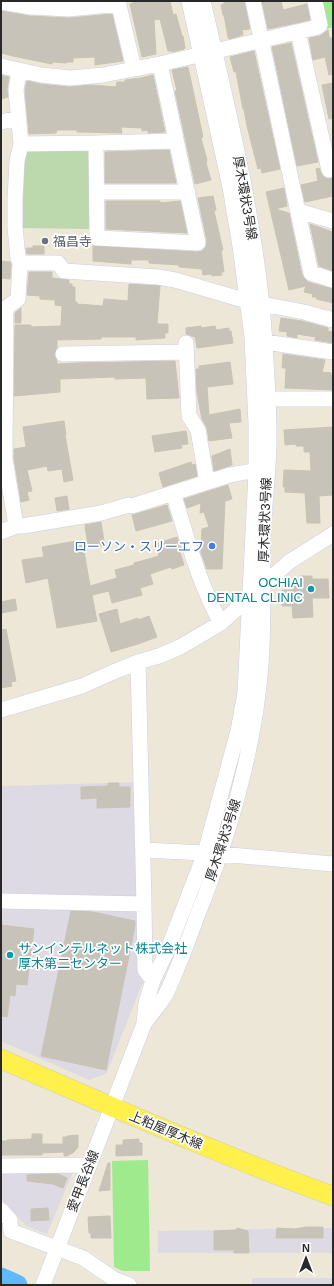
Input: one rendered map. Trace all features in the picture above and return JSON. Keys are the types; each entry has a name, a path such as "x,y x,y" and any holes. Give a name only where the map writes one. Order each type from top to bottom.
{"main road":[{"name":"上粕屋厚木線","path":"1,1059 156,1126 274,1174 333,1196"}],"street":[{"name":"厚木環状3号線","path":"144,1024 146,1003 153,980 168,950 205,853 238,731 245,693 256,472 256,424 252,337 255,302 251,224 238,154 208,52 189,1"},
{"name":"厚木環状3号線","path":"203,1 208,52"},
{"path":"253,1 311,273 333,280"},
{"path":"1,66 41,75 70,78 103,75 160,64 318,27 320,25 315,1"},
{"path":"1,2 30,7 69,9 119,3 134,69"},
{"path":"298,32 329,170"},
{"path":"96,143 97,238 198,243 160,64"},
{"path":"16,526 3,459 6,308 18,299 20,263 18,258 15,227 15,200 21,144 16,90 19,71"},
{"path":"1,122 18,118"},
{"path":"21,144 176,142"},
{"path":"97,192 188,192"},
{"path":"298,211 333,221"},
{"path":"20,263 58,263 64,271 158,277 175,280 255,302 304,312 333,320"},
{"name":"厚木環状3号線","path":"112,1107 144,1024 164,996 182,956 220,854 240,788 251,742 261,664 264,534 269,440 265,342 255,302"},
{"path":"265,342 330,354"},
{"path":"63,354 109,348 186,347 189,416 187,421 198,430 207,482"},
{"path":"268,399 333,399"},
{"path":"1,532 16,526 101,513 129,505 132,506 230,475 256,472"},
{"path":"173,493 198,571 210,603 221,622"},
{"path":"1,710 82,686 138,662 159,656 180,647 221,622 290,562 333,534"},
{"path":"138,662 145,970 153,980"},
{"path":"143,850 205,853"},
{"path":"220,854 333,864"},
{"path":"1,901 144,904"},
{"name":"愛甲長谷線","path":"43,1285 112,1107"},
{"path":"1,1166 89,1165"},
{"path":"1,1210 10,1220 6,1231 56,1252 83,1258 114,1279 129,1285"}],"shaded area":[{"path":"139,782 138,899 1,896 1,786"},
{"path":"1,906 136,910 141,915 143,982 107,1073 89,1080 1,1041"},
{"path":"75,1167 47,1234 26,1226 1,1199 1,1169"},
{"path":"333,1228 333,1253 158,1253 158,1231"},
{"path":"252,1278 333,1278 333,1285 252,1285"}],"green space":[{"path":"320,1 333,1 333,27 326,29"},
{"path":"23,148 91,148 90,229 19,228"},
{"path":"148,1160 150,1271 123,1271 114,1267 112,1161"}],"building":[{"path":"133,1 170,1 173,15 176,14 185,48 172,52 168,51 160,19 154,20 156,54 142,57 130,4 133,3"},
{"path":"224,1 244,1 250,29 242,30 243,35 229,39 221,5 224,4"},
{"path":"262,1 281,1 283,10 307,4 310,20 268,29"},
{"path":"1,11 30,16 69,18 112,14 123,61 95,65 95,57 73,58 73,62 52,62 52,64 1,53"},
{"path":"328,30 329,37 333,38 333,74 329,75 325,57 313,60 309,38 320,36"},
{"path":"291,43 318,162 297,166 272,47"},
{"path":"254,51 280,169 262,173 261,168 258,169 243,109 236,72 234,72 230,57"},
{"path":"188,67 203,137 201,138 207,160 206,163 211,180 195,184 175,91 177,91 172,70"},
{"path":"1,75 9,77 7,89 8,97 1,99"},
{"path":"153,75 165,132 148,133 148,130 142,131 142,128 121,127 122,133 57,130 56,133 29,134 25,90 27,81 69,87 91,85 116,87 117,82 125,82 125,80"},
{"path":"333,83 333,118 329,119 322,85"},
{"path":"169,150 176,183 105,183 105,152"},
{"path":"319,168 323,176 327,179 333,178 333,196 305,202 301,185 318,181 316,169"},
{"path":"284,188 287,206 275,209 289,213 302,275 308,282 333,289 333,303 316,299 317,297 312,297 313,294 304,292 306,286 289,290 266,192"},
{"path":"213,196 216,210 214,211 223,250 221,250 224,272 221,272 222,275 203,275 202,269 179,267 179,265 149,263 149,260 131,260 131,264 93,261 93,246 202,251 206,247 207,241 198,198"},
{"path":"106,201 160,201 160,203 180,201 187,233 106,229"},
{"path":"310,224 333,232 333,271 319,266"},
{"path":"33,246 44,246 44,254 27,254 26,248 33,248"},
{"path":"1,261 10,262 11,264 10,279 1,278"},
{"path":"29,272 52,272 52,278 69,280 69,284 72,284 72,287 75,287 75,302 77,302 77,304 103,306 104,299 128,301 129,284 160,286 157,324 168,324 168,333 165,333 165,338 136,340 136,337 101,337 101,339 57,340 57,348 54,355 57,364 175,361 179,398 147,399 146,378 115,379 115,377 60,379 60,392 14,396 15,325 31,325 31,327 61,326 62,306 55,305 55,300 40,299 40,296 27,295"},
{"path":"21,308 21,323 15,323 15,313"},
{"path":"281,318 302,321 328,328 328,331 332,332 331,333 333,334 333,343 315,340 316,337 297,334 297,338 287,336 287,332 279,331"},
{"path":"201,326 201,328 215,326 216,330 229,328 233,343 197,348 195,337 186,334 186,328"},
{"path":"283,354 325,360 322,372 331,373 331,376 333,376 333,390 285,388 286,368 282,368"},
{"path":"230,362 233,384 207,387 209,415 240,409 241,422 229,423 232,438 209,441 207,428 202,419 197,393 196,369 199,369 199,366"},
{"path":"64,421 73,480 64,482 62,469 48,471 47,466 27,470 32,491 27,492 29,500 21,502 14,449 26,447 23,427"},
{"path":"333,427 333,495 319,496 320,523 307,523 305,493 285,492 285,487 283,487 284,470 311,471 310,452 304,452 304,446 296,446 296,444 285,445 284,430"},
{"path":"186,431 188,444 181,445 182,448 155,452 152,436"},
{"path":"230,449 232,465 214,471 212,456"},
{"path":"191,462 192,465 195,464 197,476 163,487 159,473"},
{"path":"228,485 232,499 225,501 222,569 207,569 201,553 202,529 209,527 204,512 200,513 201,503 187,508 184,499"},
{"path":"67,496 69,509 57,511 55,498"},
{"path":"167,505 172,521 136,531 132,515"},
{"path":"101,522 104,541 102,541 103,546 88,547 85,525"},
{"path":"177,537 184,565 172,569 171,567 150,574 153,584 140,588 142,595 112,603 109,591 92,595 97,621 57,628 48,578 26,583 22,560 44,557 42,547 82,540 90,586 117,578 115,570 159,556 155,544"},
{"path":"300,576 312,576 312,579 328,579 329,598 312,598 313,617 293,618 292,606 282,606 282,590 294,590 293,580 300,580"},
{"path":"15,599 17,610 1,613 1,602"},
{"path":"117,609 120,624 149,616 157,637 111,652 99,614"},
{"path":"6,629 16,681 11,682 12,686 1,688 1,630"},
{"path":"108,783 119,783 119,787 130,787 130,807 97,808 97,798 81,799 81,787 108,786"},
{"path":"71,911 93,912 135,921 106,1070 41,1056"},
{"path":"1,925 34,929 27,985 16,984 15,996 10,995 7,1017 1,1016"},
{"path":"32,1134 42,1134 42,1144 63,1144 63,1137 78,1135 78,1147 74,1152 67,1156 64,1156 64,1152 42,1153 42,1155 1,1155 1,1141 32,1139"},
{"path":"139,1139 139,1143 142,1143 142,1155 116,1156 116,1145 123,1145 123,1140"},
{"path":"108,1163 110,1163 110,1190 99,1191"},
{"path":"58,1174 67,1178 63,1188 53,1184 27,1181 27,1175"},
{"path":"48,1208 49,1220 31,1221 31,1209"},
{"path":"110,1216 111,1238 91,1238 91,1233 89,1233 88,1217"},
{"path":"306,1227 323,1227 323,1238 276,1238 277,1228 295,1229"},
{"path":"237,1228 248,1231 249,1253 234,1253 234,1250 214,1250 214,1231 236,1230"}],"waterway":[{"path":"1,1278 17,1285"}],"place":[{"name":"福昌寺","path":"45,241"},
{"name":"ローソン・スリーエフ","path":"212,546"},
{"name":"OCHIAI DENTAL CLINIC","path":"311,589"},
{"name":"サンインテルネット株式会社 厚木第二センター","path":"10,955"}]}
